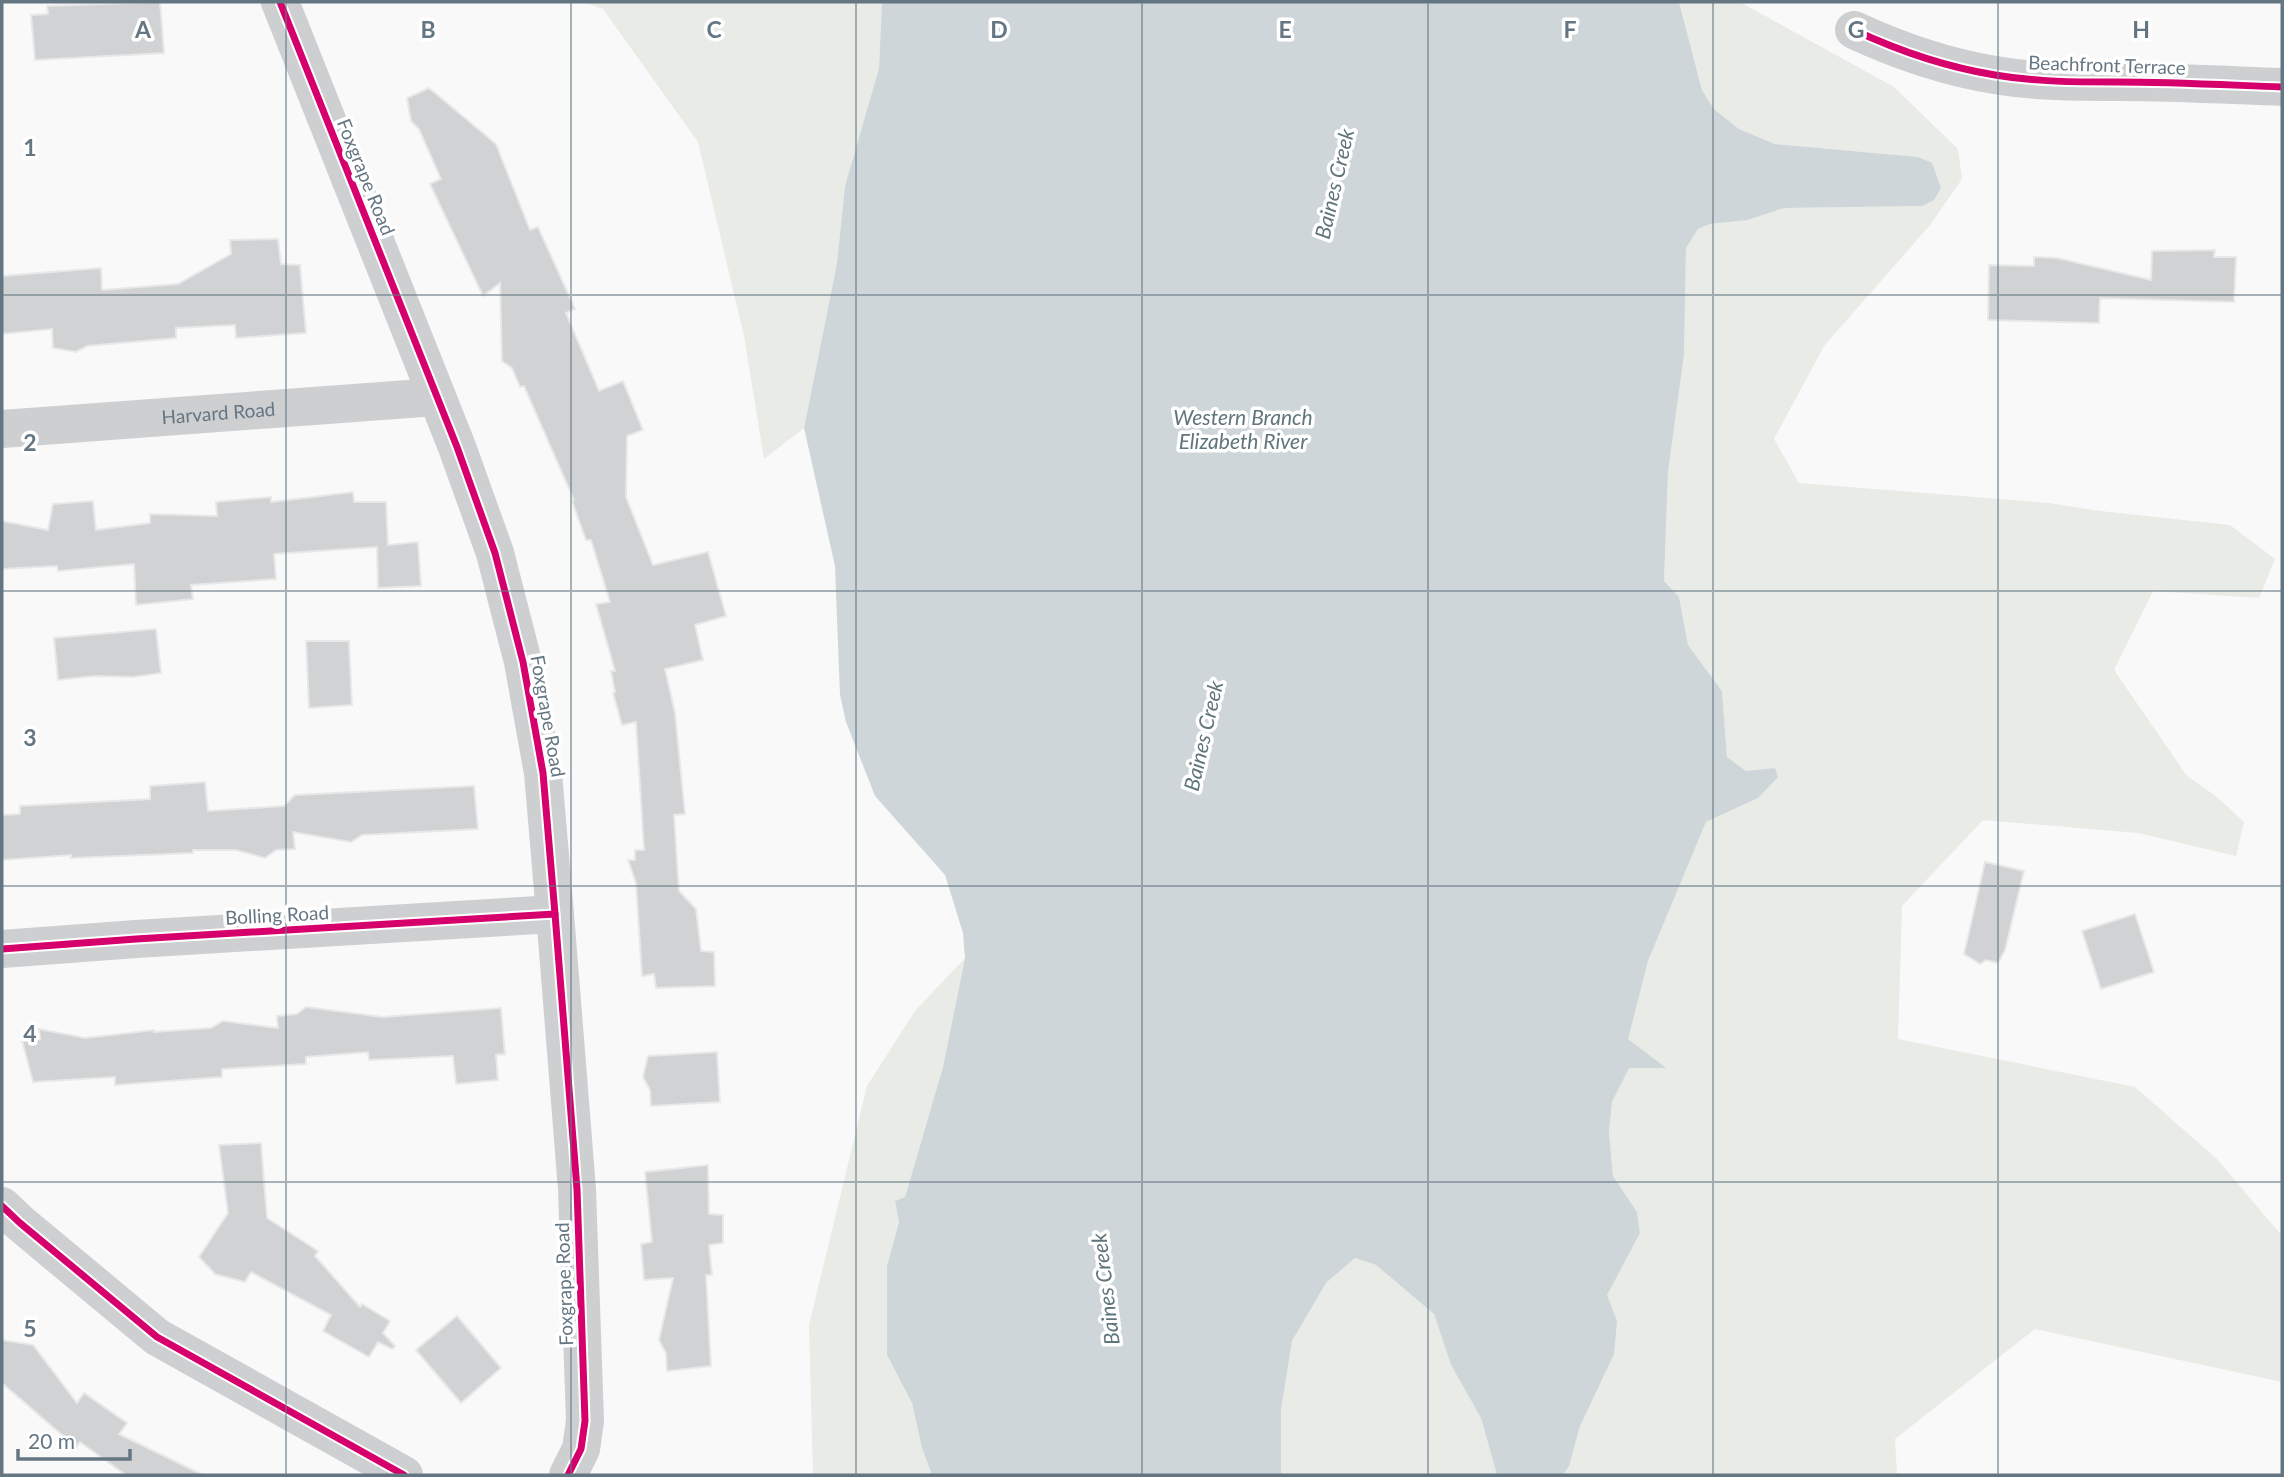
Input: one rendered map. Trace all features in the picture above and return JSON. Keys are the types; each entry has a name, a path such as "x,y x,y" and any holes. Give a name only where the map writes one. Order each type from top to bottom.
{"street":[{"name":"Foxgrape Road","path":"280,2 457,447 495,553 523,662 543,773 577,1189 585,1421 581,1448 568,1475"},
{"name":"Beachfront Terrace","path":"1854,30 1943,64 1996,75 2063,83 2282,87"},
{"name":"Harvard Road","path":"2,429 436,397"},
{"name":"Bolling Road","path":"2,949 555,914"},
{"path":"2,1206 157,1337 404,1475"}],"shaded area":[{"path":"584,2 882,2 879,68 845,186 837,263 804,428 764,459 744,336 698,142 603,9"},
{"path":"1679,2 1740,2 1894,87 1958,149 1962,179 1930,225 1824,346 1774,439 1799,483 2049,503 2230,525 2275,559 2259,598 2153,591 2114,670 2187,776 2217,797 2244,822 2236,856 2138,833 1983,820 1902,906 1898,1039 2135,1087 2218,1160 2282,1236 2282,1382 2035,1329 1895,1439 1897,1475 1563,1475 1569,1466 1580,1426 1617,1321 1606,1295 1640,1233 1637,1212 1613,1176 1609,1132 1612,1102 1629,1067 1664,1068 1627,1039 1648,961 1706,822 1758,798 1775,768 1746,771 1727,757 1722,691 1688,645 1679,597 1664,581 1668,472 1684,355 1686,247 1698,229 1710,224 1748,220 1784,208 1922,206 1918,157 1775,144 1739,129 1714,109 1702,90"},
{"path":"965,958 943,1067 905,1197 895,1201 899,1222 887,1266 887,1355 912,1403 922,1448 932,1475 813,1475 809,1325 867,1086 915,1011"},
{"path":"1355,1258 1376,1265 1434,1314 1451,1365 1481,1418 1497,1475 1281,1475 1281,1410 1292,1341 1326,1283"}],"water":[{"name":"Western Branch Elizabeth River","path":"882,2 1679,2 1702,90 1714,109 1739,129 1775,144 1918,157 1932,163 1941,188 1934,200 1922,206 1784,208 1748,220 1710,224 1698,229 1686,248 1684,355 1668,472 1664,581 1679,597 1688,645 1722,691 1727,757 1746,771 1775,768 1778,777 1758,798 1706,822 1648,961 1628,1039 1666,1068 1629,1068 1612,1102 1609,1132 1613,1176 1637,1212 1640,1233 1607,1295 1617,1321 1614,1354 1580,1426 1569,1466 1563,1475 1497,1475 1481,1418 1451,1365 1434,1314 1376,1265 1355,1258 1326,1283 1292,1341 1281,1410 1281,1475 932,1475 922,1448 912,1403 887,1355 887,1266 899,1222 895,1201 905,1197 943,1067 965,958 963,933 945,875 875,796 846,722 840,695 835,566 804,428 837,263 845,186 879,68"}],"building":[{"path":"160,2 164,53 35,60 31,15 48,14 47,6"},
{"path":"429,88 496,144 530,230 538,227 575,309 566,313 599,391 623,381 643,430 627,436 626,497 653,565 708,552 726,616 695,625 703,660 665,669 675,713 685,814 674,815 679,891 696,909 701,951 714,952 715,986 656,988 654,974 642,976 636,883 628,860 635,860 635,850 644,850 636,722 622,725 613,693 611,671 615,671 596,604 610,602 591,540 586,540 572,501 574,500 524,386 520,387 512,368 502,361 500,283 483,296 430,184 441,179 419,129 411,121 407,98"},
{"path":"278,239 281,264 300,265 306,333 236,338 235,325 176,328 176,338 87,346 76,352 53,348 52,329 2,334 2,276 101,268 102,290 178,284 231,254 230,240"},
{"path":"2215,250 2214,257 2236,257 2234,302 2100,298 2099,323 1988,320 1989,265 2034,266 2034,257 2057,258 2151,280 2152,251"},
{"path":"353,492 354,502 386,502 388,545 418,542 421,586 378,588 377,547 274,554 276,579 191,585 193,599 136,605 134,564 58,571 57,566 2,569 2,521 48,530 53,504 93,501 96,530 150,523 150,514 217,516 216,502 271,497 271,502"},
{"path":"156,629 161,673 58,680 54,638"},
{"path":"306,641 349,641 352,705 309,708"},
{"path":"205,782 208,811 284,806 295,795 474,786 478,829 362,835 351,842 293,832 295,849 276,850 265,858 236,850 193,850 193,853 71,858 71,855 2,860 2,815 20,814 20,806 150,799 150,786"},
{"path":"1985,862 2024,871 2005,950 1998,963 1986,960 1980,964 1964,954"},
{"path":"2135,914 2154,972 2101,989 2082,931"},
{"path":"306,1007 382,1017 501,1008 505,1054 496,1055 498,1080 456,1084 453,1056 369,1060 368,1052 306,1057 306,1064 222,1069 222,1077 115,1085 115,1077 33,1082 22,1040 40,1039 39,1029 85,1038 154,1030 211,1028 223,1021 278,1028 277,1016 297,1014"},
{"path":"717,1052 720,1102 651,1106 650,1090 643,1077 648,1056"},
{"path":"261,1143 267,1218 318,1251 315,1256 360,1307 362,1304 390,1321 383,1333 395,1346 392,1349 378,1342 369,1357 323,1331 331,1315 251,1272 245,1282 215,1274 199,1257 228,1213 219,1145"},
{"path":"708,1165 709,1214 723,1215 723,1243 709,1245 712,1275 706,1275 711,1366 667,1371 666,1353 659,1340 673,1278 644,1280 641,1244 652,1242 645,1172"},
{"path":"457,1316 501,1368 461,1403 416,1350"},
{"path":"2,1340 33,1345 77,1403 84,1393 127,1423 119,1434 203,1475 126,1475 80,1442 76,1447 2,1383"}],"cycle path":[{"path":"280,2 457,447 495,553 523,662 543,773 577,1189 585,1421 581,1449 568,1475"},
{"path":"1854,30 1941,63 2010,77 2056,81 2282,87"},
{"path":"2,949 555,914"},
{"path":"2,1206 157,1337 404,1475"}],"water label":[{"name":"Baines Creek","path":"1335,184"},
{"name":"Baines Creek","path":"1204,736"},
{"name":"Baines Creek","path":"1106,1289"}]}
